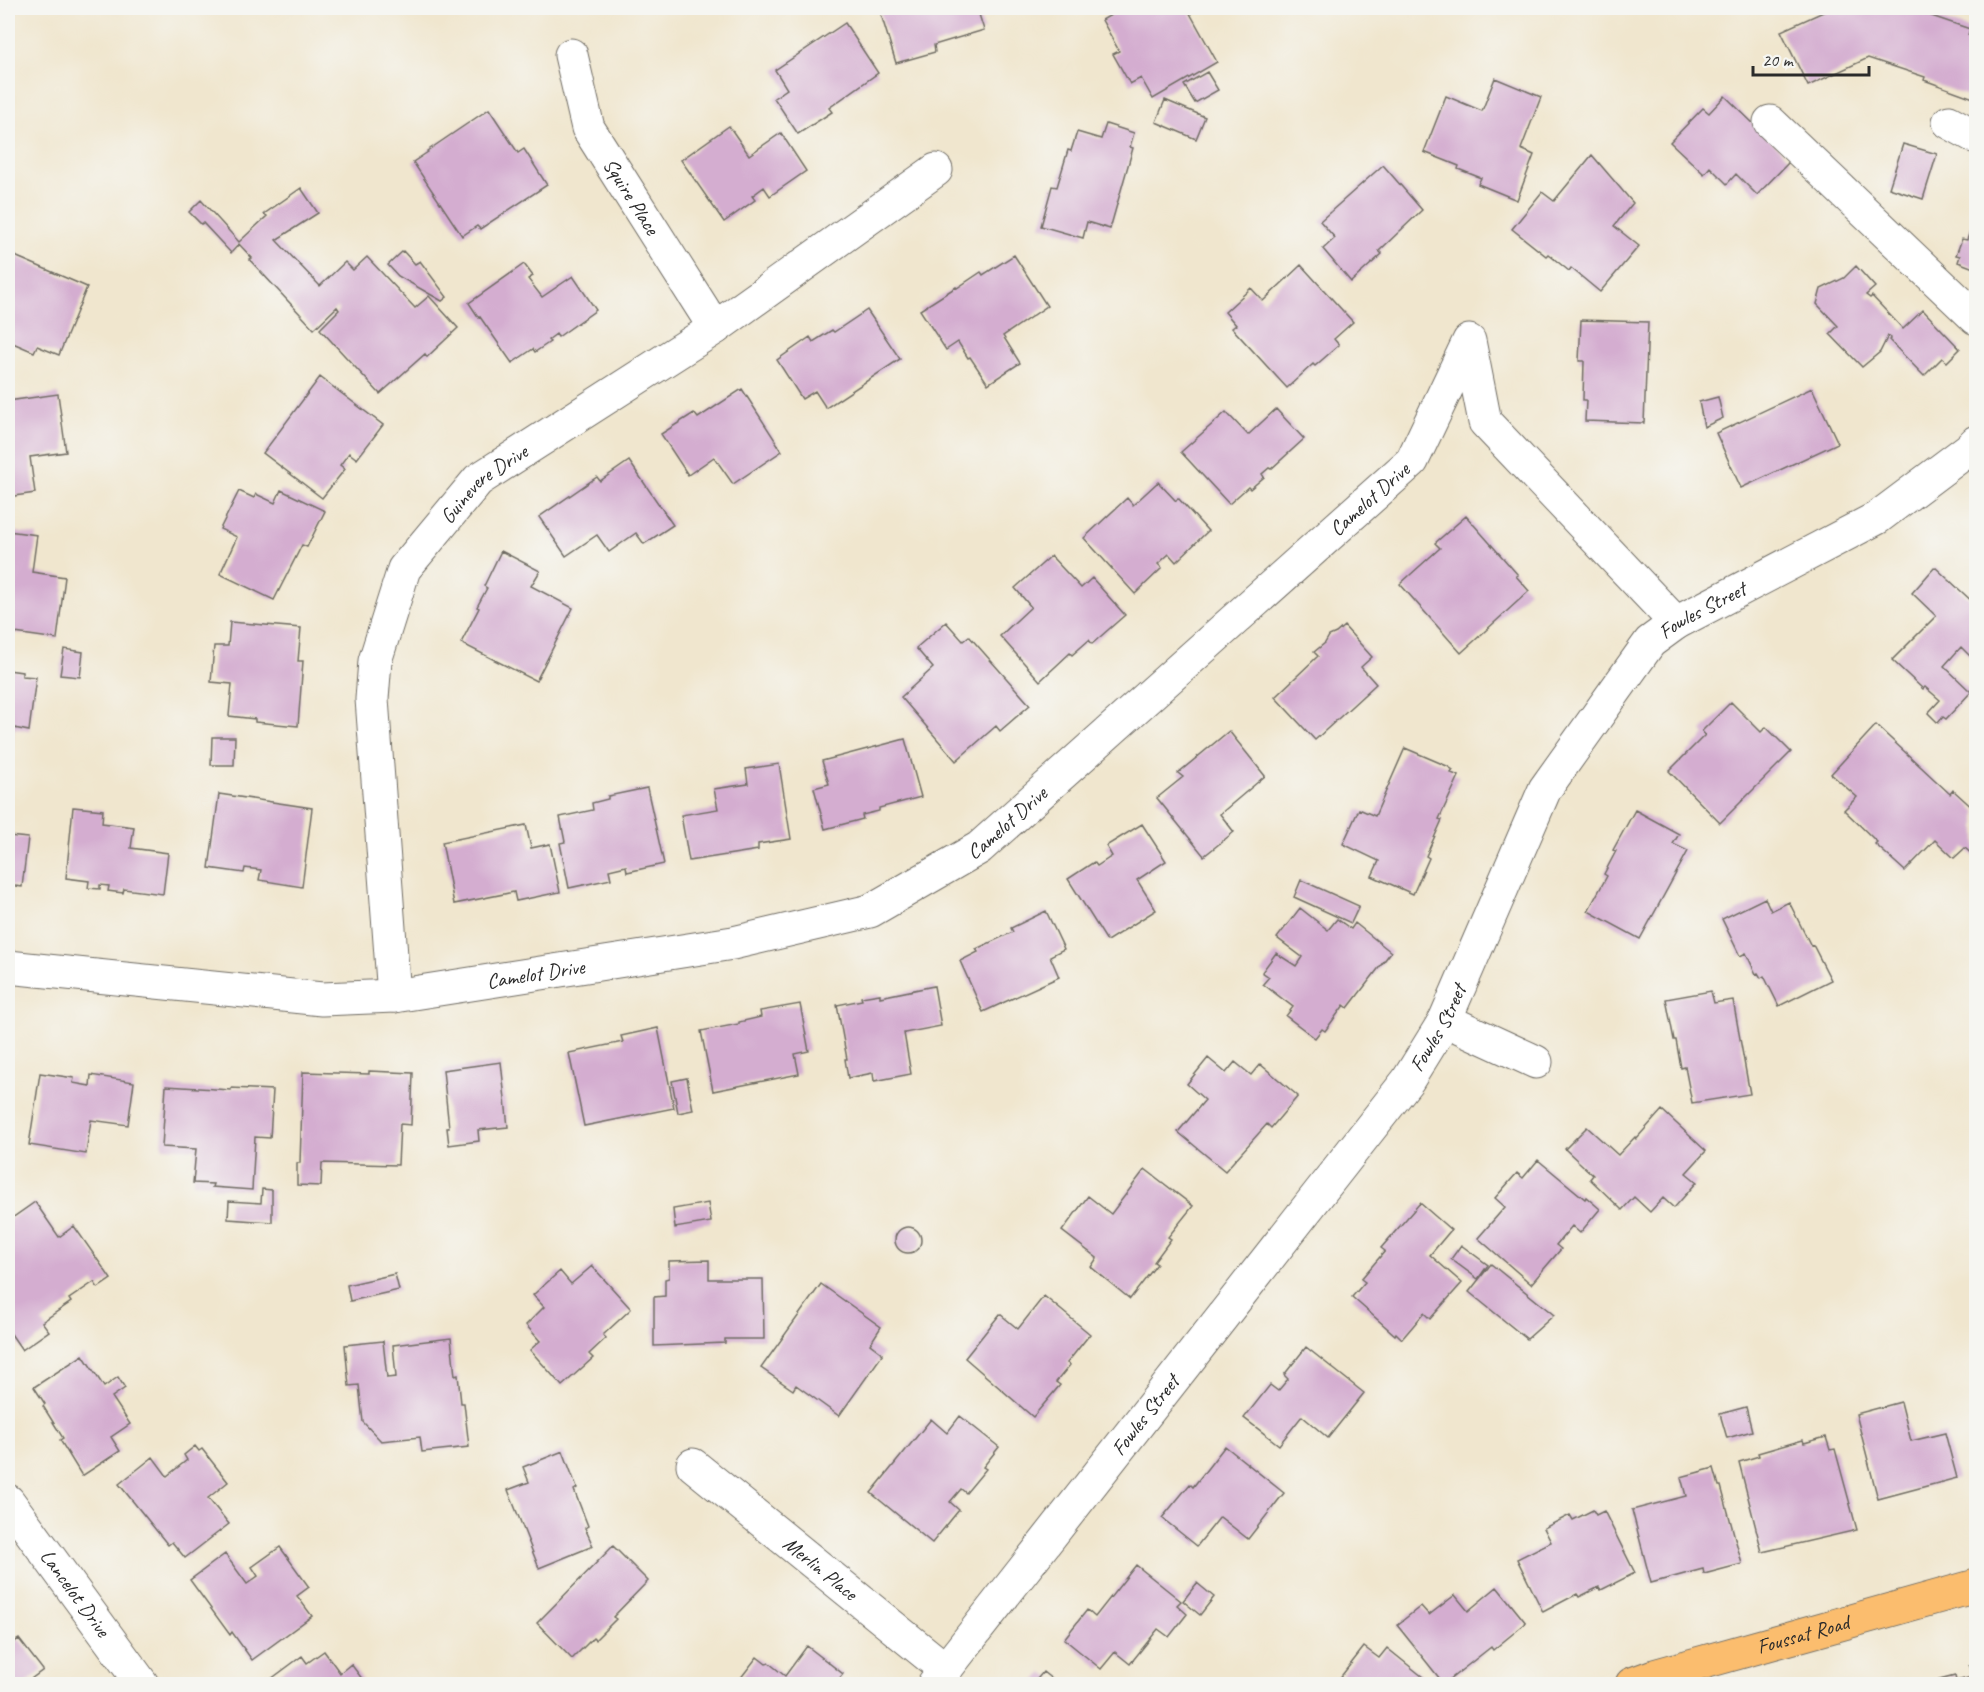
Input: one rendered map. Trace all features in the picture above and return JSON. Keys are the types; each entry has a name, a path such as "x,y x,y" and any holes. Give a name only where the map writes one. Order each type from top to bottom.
{"main road":[{"name":"Foussat Road","path":"1632,1684 1977,1586"}],"street":[{"name":"Squire Place","path":"572,56 588,128 715,328"},
{"path":"1770,123 1977,318"},
{"name":"Guinevere Drive","path":"394,996 372,699 375,661 404,569 478,480 715,328 936,170"},
{"name":"Camelot Drive","path":"8,967 322,999 394,996 733,943 870,911 979,848 1412,461 1469,341 1485,422 1676,623"},
{"name":"Fowles Street","path":"940,1677 1401,1089 1445,1020 1545,789 1650,642 1676,623 1877,518 1970,450 1977,442"},
{"path":"1445,1020 1536,1062"},
{"name":"Merlin Place","path":"693,1466 940,1677"},
{"name":"Lancelot Drive","path":"8,1501 142,1684"}],"building":[{"path":"879,8 977,8 984,30 934,45 935,52 896,63"},
{"path":"1123,8 1187,8 1217,62 1153,99 1141,78 1130,84 1113,54 1119,51 1102,20"},
{"path":"1832,8 1908,8 1970,29 1968,35 1976,38 1976,99 1924,80 1925,77 1868,58 1808,86 1781,31"},
{"path":"845,23 878,73 829,108 832,112 798,134 774,98 787,89 775,70"},
{"path":"1207,72 1218,90 1195,103 1184,85"},
{"path":"1495,78 1541,97 1521,149 1534,155 1517,200 1478,184 1481,178 1424,152 1446,96 1482,111"},
{"path":"1725,96 1791,160 1757,195 1736,174 1727,184 1710,167 1704,174 1670,142 1703,108 1709,113"},
{"path":"1165,100 1205,117 1196,139 1156,122"},
{"path":"489,109 518,153 524,149 547,185 480,229 477,226 462,236 413,162"},
{"path":"1106,124 1134,133 1130,147 1133,148 1110,229 1087,222 1083,238 1041,226 1052,186 1057,187 1068,150 1071,151 1077,132 1101,139"},
{"path":"729,126 749,155 781,133 806,171 770,196 764,187 752,196 755,200 724,222 681,160"},
{"path":"1903,144 1937,154 1923,199 1889,188"},
{"path":"1592,155 1633,203 1614,226 1639,246 1600,292 1571,268 1569,271 1548,254 1546,256 1512,229 1542,192 1554,201"},
{"path":"1383,165 1422,210 1379,251 1382,254 1351,282 1323,249 1335,238 1320,221"},
{"path":"301,188 318,213 276,240 320,286 345,262 353,270 367,257 415,308 429,296 458,328 427,357 425,354 380,394 320,329 339,310 337,307 314,329 249,259 252,258 239,244 231,253 203,223 201,224 189,212 201,200 239,242 267,216 264,214"},
{"path":"1976,214 1976,269 1958,262 1960,256 1956,255 1962,239 1967,240"},
{"path":"403,251 415,264 420,261 447,297 442,301 398,276 388,265"},
{"path":"8,253 87,287 59,355 37,346 34,352 8,341"},
{"path":"1014,255 1047,306 1003,336 1020,363 988,384 958,342 946,350 920,310 981,272 983,275"},
{"path":"524,264 533,276 528,279 542,297 573,276 596,310 558,337 556,334 548,340 550,342 535,352 533,349 512,363 469,303"},
{"path":"1301,265 1353,322 1334,339 1339,345 1315,366 1313,364 1287,388 1232,328 1236,325 1225,312 1251,288 1263,301"},
{"path":"1856,266 1875,287 1866,295 1870,298 1872,296 1903,329 1923,310 1960,349 1947,362 1942,358 1924,376 1889,340 1891,338 1888,336 1880,352 1862,367 1830,334 1838,326 1817,304 1821,289 1844,278"},
{"path":"867,310 900,359 826,408 815,391 802,399 777,360 810,337 813,342 832,330 834,332"},
{"path":"1581,320 1648,322 1644,423 1585,421 1584,361 1579,361"},
{"path":"320,377 383,425 357,459 349,453 340,465 345,469 322,498 263,453"},
{"path":"1812,388 1838,443 1741,488 1716,433"},
{"path":"742,389 782,451 733,484 714,457 688,475 661,434 694,413 698,418"},
{"path":"58,394 66,452 30,457 35,493 8,497 8,401"},
{"path":"1718,397 1723,418 1704,427 1699,402"},
{"path":"1276,409 1304,439 1271,469 1269,468 1262,474 1264,477 1250,489 1248,487 1229,504 1181,452 1226,412 1248,435"},
{"path":"629,461 673,525 644,544 636,533 609,552 597,535 566,556 539,517 597,477 600,481"},
{"path":"1158,482 1176,501 1178,498 1208,531 1176,562 1169,554 1158,564 1162,568 1135,594 1084,538 1127,498 1133,505"},
{"path":"281,490 325,511 307,547 302,545 274,600 220,574 237,537 220,529 239,491 254,498 256,494 275,503"},
{"path":"1466,516 1518,575 1516,576 1529,591 1461,653 1400,584 1440,548 1435,543"},
{"path":"8,531 37,535 32,572 65,577 57,639 8,632"},
{"path":"501,551 540,571 531,586 573,608 536,681 461,643 479,608 477,607 487,588 484,586"},
{"path":"1051,556 1081,588 1092,578 1125,615 1092,644 1089,640 1072,655 1070,653 1040,681 1000,636 1031,607 1015,588"},
{"path":"1935,567 1976,605 1976,662 1961,647 1944,666 1971,692 1946,719 1943,717 1938,723 1928,713 1940,700 1925,687 1923,689 1892,660 1936,616 1912,593"},
{"path":"230,622 301,628 298,661 303,661 298,726 255,722 255,719 229,716 232,684 211,682 214,646 228,646"},
{"path":"946,622 963,641 969,636 1030,705 1000,731 996,726 956,761 901,697 933,668 916,648"},
{"path":"1344,626 1372,657 1361,667 1376,684 1315,740 1275,697 1318,656 1314,652 1325,643 1329,636"},
{"path":"64,649 83,652 80,677 60,675"},
{"path":"8,670 22,672 22,676 36,677 29,731 14,728 10,769 8,769"},
{"path":"1731,702 1761,732 1766,727 1791,752 1720,823 1669,771 1705,735 1702,731"},
{"path":"1876,725 1950,794 1953,790 1976,811 1976,858 1965,848 1954,858 1935,840 1905,871 1875,844 1877,842 1844,810 1857,797 1831,774"},
{"path":"1229,731 1265,776 1220,814 1234,832 1204,856 1157,798 1183,777 1178,773"},
{"path":"212,737 235,737 234,765 211,765"},
{"path":"905,739 921,797 879,808 879,811 862,815 863,819 825,829 814,788 829,784 822,761"},
{"path":"1405,748 1447,766 1453,770 1451,773 1459,776 1439,819 1442,820 1426,856 1429,858 1413,894 1372,876 1379,861 1343,844 1359,809 1375,816"},
{"path":"779,764 791,839 758,844 758,850 689,861 681,815 718,809 714,789 748,784 746,769"},
{"path":"647,788 664,864 627,872 626,866 609,870 611,879 569,888 560,843 565,842 560,817 593,810 592,803 608,799 608,796"},
{"path":"219,794 312,808 302,887 259,880 261,870 245,868 244,873 209,868"},
{"path":"73,807 103,810 102,823 134,827 131,848 168,853 163,894 124,889 123,893 108,891 109,886 100,885 100,889 88,888 89,881 66,878"},
{"path":"1635,810 1679,834 1673,844 1688,851 1640,939 1588,911 1607,876 1604,874 1616,851 1613,850"},
{"path":"1142,824 1166,861 1137,880 1156,910 1107,941 1068,879 1094,862 1097,866 1112,856 1106,846"},
{"path":"526,825 531,848 550,844 560,892 516,901 514,892 454,904 442,842"},
{"path":"8,836 28,838 22,887 8,885"},
{"path":"1301,880 1359,906 1351,923 1294,897"},
{"path":"1765,898 1771,911 1789,902 1831,980 1779,1006 1764,976 1761,978 1758,973 1756,974 1746,953 1740,956 1722,919"},
{"path":"1300,908 1328,930 1337,919 1351,929 1355,923 1391,952 1348,1008 1344,1005 1325,1031 1322,1029 1315,1038 1286,1016 1293,1007 1263,984 1269,977 1262,972 1276,953 1296,966 1302,957 1277,938"},
{"path":"1046,911 1064,949 1050,956 1059,977 983,1012 960,961 978,952 976,949 1013,932 1011,928"},
{"path":"934,986 941,1026 904,1033 911,1074 874,1081 873,1073 848,1078 845,1059 847,1059 837,1005 862,1000 861,997 880,994 880,997"},
{"path":"1711,991 1714,1003 1733,1000 1750,1094 1692,1103 1685,1067 1681,1068 1676,1040 1674,1040 1666,999"},
{"path":"800,1004 809,1051 795,1054 799,1074 713,1091 701,1031 739,1024 739,1022 761,1017 760,1011"},
{"path":"658,1028 674,1108 584,1126 569,1053 623,1042 621,1036"},
{"path":"1208,1058 1226,1073 1235,1062 1251,1075 1260,1064 1298,1096 1271,1128 1267,1124 1225,1171 1178,1132 1205,1100 1187,1084"},
{"path":"501,1062 508,1127 478,1130 479,1141 449,1145 443,1070"},
{"path":"369,1071 413,1073 411,1125 400,1124 398,1165 322,1163 321,1186 297,1185 297,1163 300,1163 303,1072 369,1074"},
{"path":"40,1073 74,1078 73,1083 90,1086 91,1075 134,1082 128,1125 91,1120 86,1154 29,1145"},
{"path":"687,1078 693,1110 678,1113 672,1081"},
{"path":"166,1086 273,1090 270,1138 255,1137 252,1190 193,1183 196,1149 162,1147"},
{"path":"1662,1110 1706,1151 1686,1173 1697,1182 1674,1208 1663,1198 1650,1212 1634,1197 1622,1210 1590,1179 1593,1175 1565,1149 1587,1127 1618,1155"},
{"path":"1538,1160 1600,1209 1580,1233 1572,1226 1556,1245 1561,1249 1531,1284 1478,1238 1505,1207 1495,1198 1517,1173 1523,1178"},
{"path":"1145,1169 1193,1206 1168,1237 1171,1239 1154,1262 1157,1264 1130,1299 1091,1267 1097,1258 1062,1231 1088,1196 1111,1214"},
{"path":"262,1189 272,1190 272,1222 228,1219 229,1201 261,1203"},
{"path":"35,1202 59,1237 74,1226 111,1279 98,1288 94,1282 69,1299 71,1302 42,1322 49,1331 22,1350 8,1332 8,1221"},
{"path":"708,1203 711,1222 675,1228 673,1209"},
{"path":"1420,1203 1451,1230 1430,1255 1462,1283 1430,1319 1424,1313 1402,1339 1352,1297 1365,1282 1361,1279 1385,1251 1381,1248"},
{"path":"908,1227 917,1231 921,1240 917,1249 908,1253 899,1249 895,1240 899,1231"},
{"path":"1461,1245 1488,1265 1478,1279 1451,1259"},
{"path":"709,1260 709,1279 763,1279 764,1339 725,1339 725,1343 654,1346 654,1297 665,1296 665,1279 669,1278 669,1261"},
{"path":"1491,1264 1554,1315 1527,1339 1469,1292"},
{"path":"592,1266 631,1309 603,1335 606,1338 589,1354 593,1358 562,1386 530,1350 540,1341 526,1325 544,1307 533,1295 560,1271 571,1284"},
{"path":"395,1274 399,1290 350,1301 347,1285"},
{"path":"821,1284 881,1327 870,1344 883,1354 839,1416 796,1385 793,1390 761,1368"},
{"path":"1044,1296 1090,1334 1067,1363 1070,1365 1056,1382 1060,1385 1033,1417 965,1358 1000,1314 1018,1329"},
{"path":"451,1338 455,1376 458,1375 461,1403 464,1403 469,1447 422,1452 420,1437 381,1441 363,1422 359,1385 349,1386 345,1345 383,1341 387,1378 396,1377 393,1345"},
{"path":"1306,1347 1364,1393 1328,1438 1302,1416 1279,1445 1244,1418 1270,1385 1278,1391 1288,1379 1284,1375"},
{"path":"83,1355 104,1387 118,1377 125,1388 112,1397 130,1424 111,1437 120,1451 82,1476 60,1440 63,1438 34,1387"},
{"path":"1901,1402 1911,1441 1945,1433 1957,1478 1878,1499 1856,1414"},
{"path":"1746,1407 1752,1431 1727,1438 1720,1414"},
{"path":"960,1416 999,1447 983,1467 986,1469 966,1493 961,1489 950,1502 959,1510 932,1543 871,1493 931,1419 947,1433"},
{"path":"1826,1437 1830,1450 1835,1449 1857,1530 1762,1552 1739,1462 1759,1456 1758,1453 1803,1440 1804,1443"},
{"path":"195,1446 199,1451 202,1449 228,1482 208,1498 229,1524 185,1558 172,1542 168,1545 119,1484 153,1457 167,1476 187,1460 184,1455"},
{"path":"1225,1446 1284,1493 1248,1539 1220,1517 1197,1546 1162,1518 1190,1484 1193,1487"},
{"path":"563,1451 577,1488 574,1490 588,1526 585,1528 593,1546 539,1568 508,1490 529,1482 523,1467"},
{"path":"1714,1468 1742,1564 1704,1574 1703,1569 1651,1583 1632,1510 1686,1496 1681,1477"},
{"path":"1593,1510 1596,1515 1604,1511 1635,1573 1601,1590 1599,1587 1579,1597 1577,1594 1543,1612 1517,1559 1551,1542 1544,1528 1570,1515 1573,1520"},
{"path":"613,1546 648,1581 613,1617 616,1619 572,1659 537,1623"},
{"path":"280,1547 309,1587 297,1596 312,1616 252,1660 232,1632 230,1635 190,1580 225,1554 247,1584 258,1576 252,1567"},
{"path":"1136,1565 1181,1601 1177,1605 1187,1614 1169,1637 1158,1629 1130,1664 1115,1652 1101,1669 1064,1639 1087,1610 1095,1617"},
{"path":"1197,1583 1214,1597 1200,1615 1183,1601"},
{"path":"1497,1587 1526,1623 1493,1650 1491,1647 1444,1684 1397,1625 1421,1606 1429,1615 1455,1595 1468,1611"},
{"path":"8,1634 14,1642 19,1639 43,1670 24,1684 8,1684"},
{"path":"807,1646 843,1674 835,1684 736,1684 757,1657 785,1676"},
{"path":"1364,1647 1379,1658 1387,1648 1423,1677 1417,1684 1335,1684"},
{"path":"324,1651 340,1673 351,1664 366,1684 269,1684 267,1682 302,1656 307,1663"},
{"path":"1976,1664 1976,1684 1924,1684 1955,1676 1956,1681 1972,1677 1969,1666"},
{"path":"1043,1672 1058,1684 1033,1684"}]}
